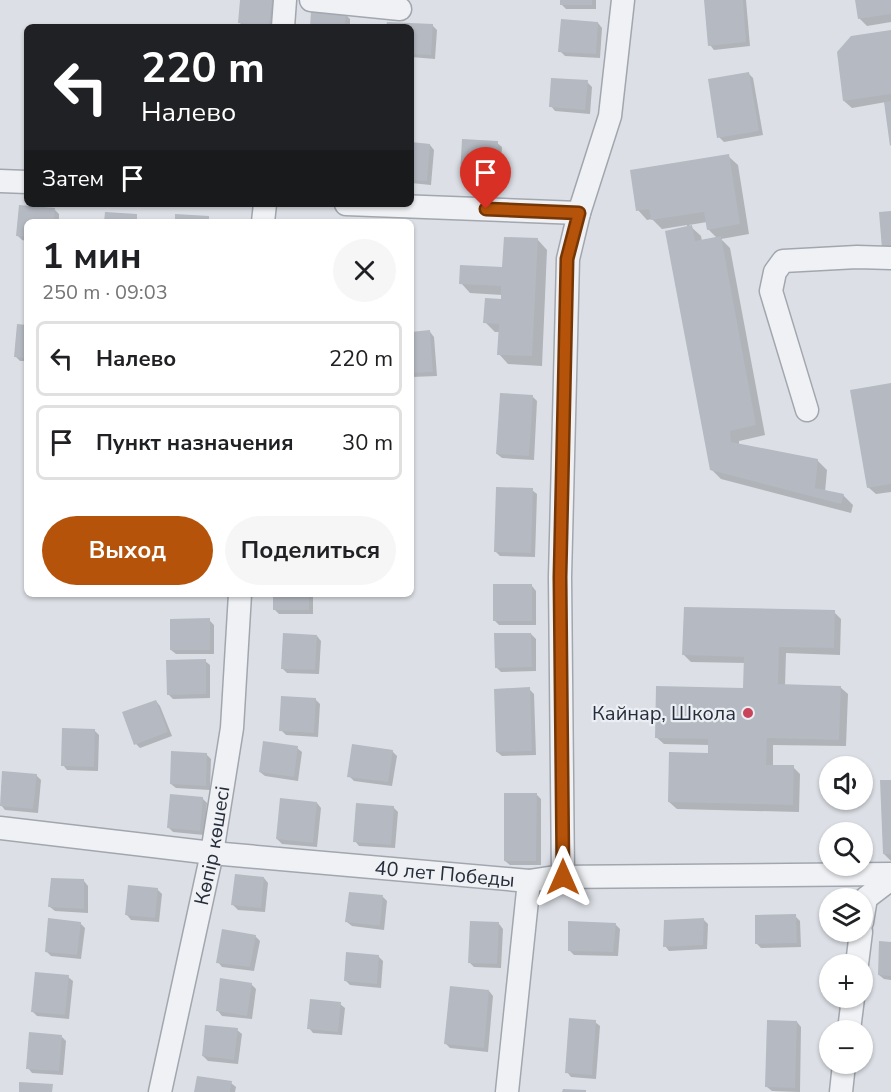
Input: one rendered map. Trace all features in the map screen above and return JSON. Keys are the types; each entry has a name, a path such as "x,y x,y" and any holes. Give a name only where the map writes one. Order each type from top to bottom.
{"street":[{"path":"283,24 285,0"},
{"path":"311,0 400,9"},
{"path":"563,877 560,577 567,259 610,116 623,0"},
{"path":"0,180 24,182"},
{"path":"414,207 579,213"},
{"path":"807,410 771,291 775,272 783,261 857,257 891,258"},
{"name":"Көпір көшесі","path":"160,1092 212,854 232,729 240,597"},
{"name":"40 лет Победы","path":"0,828 212,854 529,881 563,877 891,874"},
{"path":"873,893 891,879"},
{"path":"507,1092 529,881"},
{"path":"841,1092 843,1074"}],"building":[{"path":"240,0 272,0 269,24 238,23"},
{"path":"560,0 592,0 592,5 560,5"},
{"path":"704,0 743,0 746,42 708,46"},
{"path":"855,0 891,0 891,14 858,19"},
{"path":"311,11 346,13 345,24 310,24"},
{"path":"561,19 598,22 596,54 558,52"},
{"path":"387,22 433,24 431,55 414,54 414,24 387,24"},
{"path":"891,30 891,94 843,101 837,52 851,36"},
{"path":"749,72 759,131 717,138 708,79"},
{"path":"551,78 588,80 585,110 549,107"},
{"path":"891,101 891,145 890,146 884,102"},
{"path":"462,139 498,141 496,178 460,176"},
{"path":"414,142 430,144 427,181 414,180"},
{"path":"729,154 740,224 707,230 704,212 651,220 649,209 636,211 630,170"},
{"path":"19,205 55,208 54,219 24,219 24,237 16,236"},
{"path":"891,211 891,248 882,249 879,212"},
{"path":"105,212 137,214 137,219 104,219"},
{"path":"175,214 209,216 209,219 175,219"},
{"path":"692,225 695,241 721,236 756,425 730,431 731,442 818,459 815,488 844,494 841,504 710,470 665,231"},
{"path":"504,237 538,238 532,356 497,355 499,324 483,323 485,298 501,299 501,286 459,284 460,265 502,267"},
{"path":"17,324 24,325 24,358 14,357"},
{"path":"430,330 433,372 414,373 414,332"},
{"path":"891,383 891,484 867,488 850,390"},
{"path":"500,393 533,395 529,456 496,454"},
{"path":"496,487 533,488 531,553 494,552"},
{"path":"493,584 532,584 532,621 493,621"},
{"path":"273,597 309,597 309,610 273,610"},
{"name":"Кайнар, Школа","path":"684,607 835,610 834,648 779,647 778,684 841,686 839,740 767,738 766,765 794,765 793,805 668,802 669,752 708,753 708,739 655,738 656,686 743,688 744,657 682,655"},
{"path":"210,618 210,650 170,650 170,619"},
{"path":"283,633 317,635 315,670 281,669"},
{"path":"494,633 531,633 532,667 495,668"},
{"path":"206,659 206,694 167,695 166,660"},
{"path":"530,687 532,751 496,752 494,689"},
{"path":"281,696 316,698 314,733 279,731"},
{"path":"156,700 168,732 134,745 122,712"},
{"path":"62,728 95,729 94,767 61,766"},
{"path":"263,741 298,746 294,777 259,772"},
{"path":"352,744 393,750 388,782 347,777"},
{"path":"171,751 207,753 206,786 170,784"},
{"path":"2,771 37,774 33,809 0,806"},
{"path":"880,780 891,780 891,854 883,854"},
{"path":"504,793 537,793 536,861 504,861"},
{"path":"170,794 203,797 200,831 167,828"},
{"path":"280,798 317,802 313,843 276,839"},
{"path":"356,803 394,806 391,845 353,842"},
{"path":"235,874 264,877 261,908 231,905"},
{"path":"51,878 84,879 84,909 48,907"},
{"path":"128,885 158,888 155,918 125,915"},
{"path":"349,892 383,895 380,926 345,922"},
{"path":"796,914 797,943 755,944 755,915"},
{"path":"48,918 81,922 77,955 45,952"},
{"path":"704,918 703,945 663,947 664,920"},
{"path":"470,921 499,922 497,964 468,963"},
{"path":"568,921 616,923 613,952 568,951"},
{"path":"222,929 256,935 250,967 216,963"},
{"path":"879,941 891,942 891,976 878,975"},
{"path":"346,952 379,955 377,984 344,981"},
{"path":"35,972 69,975 65,1015 31,1012"},
{"path":"220,978 252,983 247,1016 216,1011"},
{"path":"450,986 489,990 484,1048 444,1044"},
{"path":"310,999 341,1002 338,1032 307,1029"},
{"path":"569,1018 596,1020 592,1075 565,1073"},
{"path":"767,1020 797,1021 795,1088 765,1087"},
{"path":"205,1025 238,1028 234,1060 202,1056"},
{"path":"29,1032 62,1035 59,1071 26,1069"},
{"path":"197,1076 232,1081 230,1092 194,1092"},
{"path":"19,1082 53,1084 52,1092 19,1092"},
{"path":"563,1089 586,1090 586,1092 562,1092"}],"place":[{"name":"Кайнар, Школа","path":"748,713"}],"route":[{"path":"486,209 579,213 567,259 560,577 563,877"}]}
